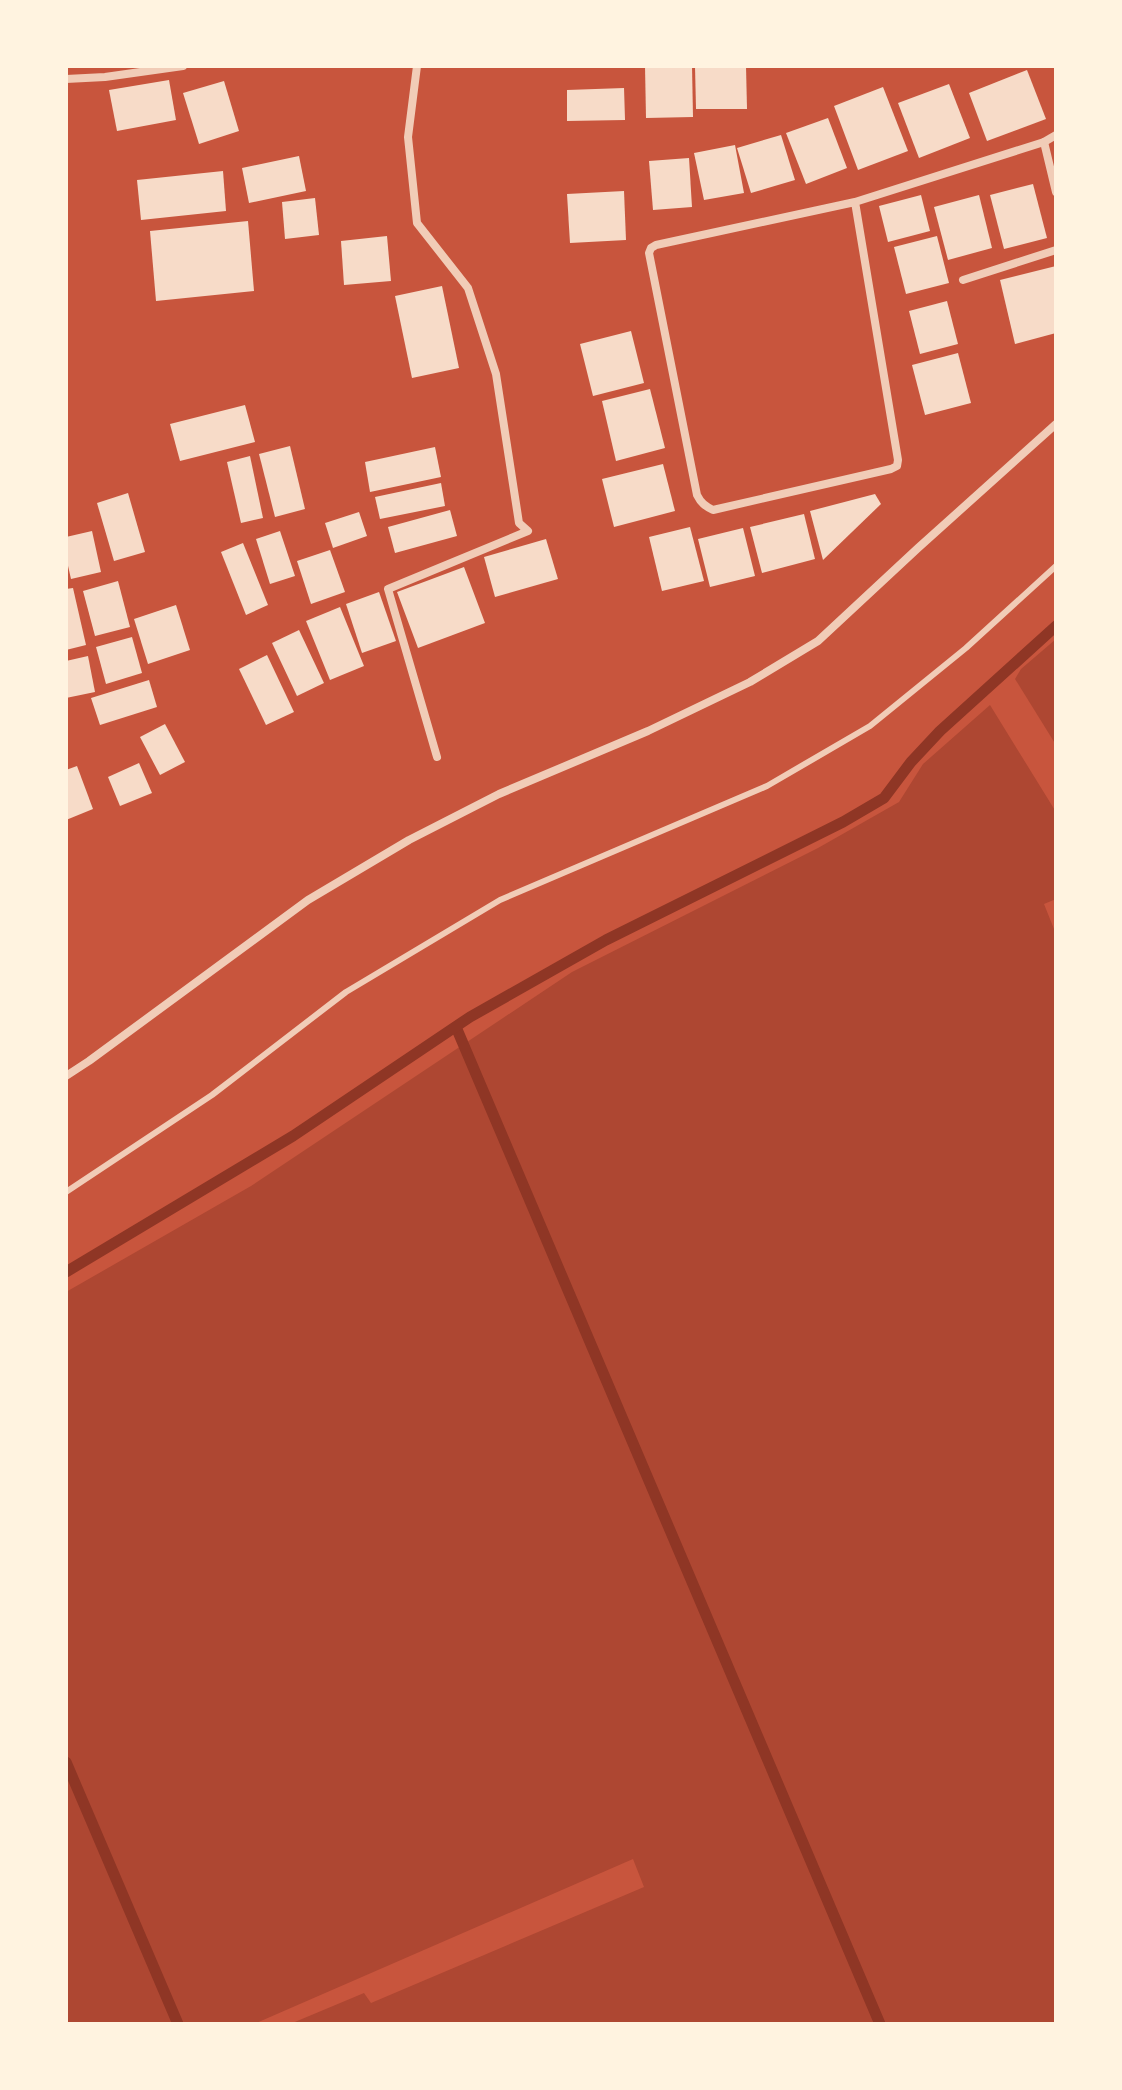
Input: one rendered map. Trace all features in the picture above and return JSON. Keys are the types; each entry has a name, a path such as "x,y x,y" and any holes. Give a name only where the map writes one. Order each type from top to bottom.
{"street":[{"path":"66,79 183,66"},
{"path":"417,66 408,137 417,223 468,288 496,374 519,523 528,531 388,589 437,757"},
{"path":"855,202 897,466 713,510 697,495 649,253 651,248 855,202 1044,142 1056,135"},
{"path":"1044,142 1056,192"},
{"path":"963,280 1056,250"},
{"path":"66,1076 308,900 409,840 499,794 648,731 750,682 818,641 1056,424"}],"lane":[{"path":"66,1192 212,1095 346,992 500,900 767,786 870,726 966,648 1056,566"}],"shaded area":[{"path":"1056,639 1056,745 1015,679 1021,669"},
{"path":"990,705 1056,812 1056,899 1044,904 1056,934 1056,2024 290,2024 364,1993 371,2003 644,1887 633,1859 254,2024 66,2024 66,1292 251,1186 572,972 818,848 899,802 923,764"}],"building":[{"path":"645,66 692,66 693,117 646,118"},
{"path":"695,66 746,66 747,109 696,109"},
{"path":"1027,70 1046,119 987,141 969,93"},
{"path":"169,80 176,120 117,131 109,90"},
{"path":"224,81 239,131 199,144 183,93"},
{"path":"949,84 970,138 919,158 898,103"},
{"path":"883,87 908,151 858,170 834,106"},
{"path":"624,88 625,120 567,121 567,90"},
{"path":"828,118 847,168 806,184 786,133"},
{"path":"781,135 795,180 751,193 737,148"},
{"path":"735,145 744,193 704,200 694,153"},
{"path":"299,156 306,191 249,203 242,168"},
{"path":"689,158 692,207 653,210 649,161"},
{"path":"223,171 226,211 141,220 137,180"},
{"path":"1033,184 1047,238 1004,249 990,195"},
{"path":"624,191 626,240 570,243 567,194"},
{"path":"921,195 930,231 888,242 879,206"},
{"path":"979,195 992,248 948,260 934,207"},
{"path":"315,198 319,235 285,239 282,202"},
{"path":"248,221 254,291 156,301 150,231"},
{"path":"387,236 391,281 344,285 341,241"},
{"path":"937,236 949,283 906,294 894,247"},
{"path":"1056,266 1056,333 1015,344 1000,280"},
{"path":"442,286 459,368 412,378 395,296"},
{"path":"947,301 958,344 920,354 909,311"},
{"path":"631,331 644,383 593,396 580,344"},
{"path":"958,353 971,403 925,415 912,365"},
{"path":"650,389 665,448 616,461 602,401"},
{"path":"245,405 255,442 180,461 170,424"},
{"path":"290,446 305,509 275,517 259,454"},
{"path":"435,447 441,477 370,492 365,462"},
{"path":"250,456 263,518 241,523 227,462"},
{"path":"663,464 675,511 614,527 602,479"},
{"path":"441,483 445,506 380,519 375,497"},
{"path":"128,493 145,552 114,561 97,503"},
{"path":"875,494 881,504 823,560 810,511"},
{"path":"450,510 457,536 395,553 388,527"},
{"path":"359,512 367,536 333,548 325,523"},
{"path":"804,514 815,559 762,573 750,527"},
{"path":"690,527 704,581 662,591 649,537"},
{"path":"743,528 755,576 710,587 698,539"},
{"path":"92,531 101,572 71,579 66,537"},
{"path":"280,531 295,576 270,584 256,539"},
{"path":"546,539 558,579 495,597 484,557"},
{"path":"243,543 268,605 246,615 221,552"},
{"path":"330,550 345,592 311,604 297,561"},
{"path":"464,567 485,623 418,648 397,592"},
{"path":"118,581 130,627 95,636 83,591"},
{"path":"73,588 86,645 66,650 66,589"},
{"path":"379,592 396,641 362,653 346,604"},
{"path":"176,605 190,650 148,664 134,619"},
{"path":"340,607 364,666 330,680 306,621"},
{"path":"299,630 324,683 297,696 272,643"},
{"path":"132,637 142,673 106,684 96,647"},
{"path":"267,655 294,712 266,725 239,669"},
{"path":"88,656 95,692 66,698 66,661"},
{"path":"149,680 157,707 100,725 91,698"},
{"path":"165,724 185,762 160,775 140,737"},
{"path":"139,763 152,793 120,806 108,777"},
{"path":"77,766 93,809 66,820 66,770"}],"waterway":[{"path":"66,1272 293,1136 470,1017 606,940 843,822 884,798 940,731 1056,626"},
{"path":"456,1027 880,2024"},
{"path":"66,1762 178,2024"}]}
